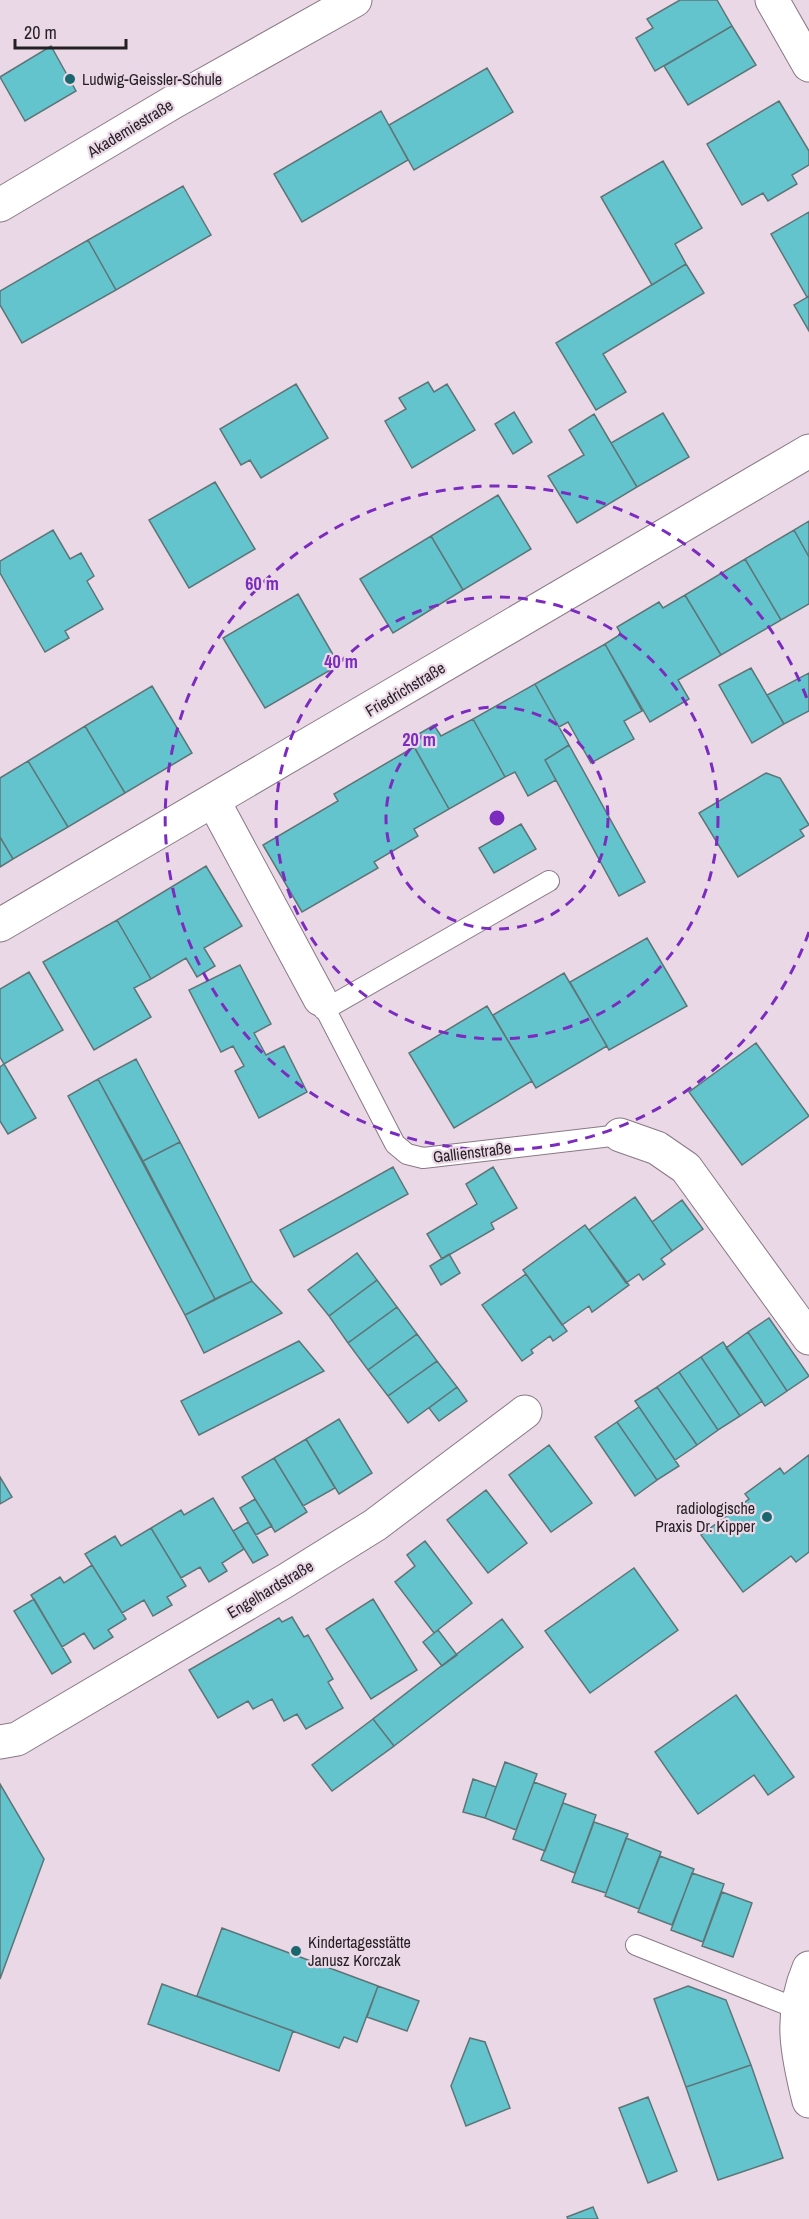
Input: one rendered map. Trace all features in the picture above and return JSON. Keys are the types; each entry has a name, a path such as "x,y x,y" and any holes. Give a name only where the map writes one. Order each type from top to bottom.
{"street":[{"name":"Akademiestraße","path":"0,205 175,101 355,0"},
{"path":"772,0 809,64"},
{"name":"Friedrichstraße","path":"0,925 214,802 809,452"},
{"name":"Gallienstraße","path":"214,802 322,1004"},
{"name":"Gallienstraße","path":"620,1135 657,1148 686,1168 809,1338"},
{"name":"Engelhardstraße","path":"0,1742 16,1739 285,1581 375,1525 525,1412"},
{"path":"809,1968 802,1984 798,2009 796,2050 809,2101"}],"lane":[{"path":"322,1004 549,881"},
{"name":"Gallienstraße","path":"322,1004 395,1144 407,1154 423,1158 620,1135"},
{"path":"636,1944 798,2009"}],"building":[{"path":"680,0 717,0 732,26 655,71 636,38 653,28 647,19"},
{"path":"732,26 756,65 688,105 664,66"},
{"path":"51,46 76,91 25,121 0,77"},
{"path":"487,68 513,112 414,170 389,125"},
{"path":"779,101 809,151 809,165 792,175 797,184 768,201 763,193 742,205 707,144"},
{"path":"381,111 408,160 302,222 274,174"},
{"path":"663,161 702,228 675,244 686,264 652,285 601,197"},
{"path":"183,186 211,235 116,290 88,240"},
{"path":"809,212 809,296 807,297 771,234"},
{"path":"88,240 116,290 22,343 0,305 0,291"},
{"path":"686,264 704,293 603,354 626,392 596,410 556,343"},
{"path":"809,296 809,331 794,305"},
{"path":"428,382 434,392 447,384 475,430 412,468 385,421 406,409 399,398"},
{"path":"296,384 328,438 261,478 250,460 241,465 220,429"},
{"path":"514,412 532,442 513,454 495,424"},
{"path":"663,413 689,457 637,487 611,443"},
{"path":"594,414 637,487 577,523 548,476 584,455 569,430"},
{"path":"215,482 255,549 189,588 149,520"},
{"path":"498,495 531,549 463,590 431,536"},
{"path":"809,521 809,557 794,530"},
{"path":"53,530 70,559 81,553 94,576 87,581 103,609 65,631 69,638 45,652 0,573 0,561"},
{"path":"794,530 809,557 809,604 781,620 745,559"},
{"path":"431,536 463,590 393,633 360,579"},
{"path":"745,559 781,620 721,655 685,595"},
{"path":"298,594 339,665 265,708 223,638"},
{"path":"685,595 721,655 678,680 689,699 650,722 605,644 621,634 617,627 659,602 663,608"},
{"path":"605,644 642,711 624,721 634,739 591,763 568,722 559,727 535,684"},
{"path":"751,668 784,724 752,743 719,685"},
{"path":"809,673 809,711 784,724 767,695"},
{"path":"535,684 569,745 545,760 556,780 528,796 515,772 505,777 473,719"},
{"path":"152,686 192,753 125,793 85,726"},
{"path":"473,719 505,777 449,809 410,739 434,725 441,736"},
{"path":"85,726 125,793 68,827 28,761"},
{"path":"569,745 645,882 619,896 545,760"},
{"path":"414,747 449,809 414,829 418,836 374,862 378,868 302,912 263,845 338,801 334,794"},
{"path":"28,761 68,827 13,859 0,837 0,778"},
{"path":"766,773 780,778 809,825 800,830 804,836 738,877 699,813"},
{"path":"521,824 536,849 494,873 479,848"},
{"path":"0,837 13,859 0,867"},
{"path":"206,866 242,926 204,948 215,966 197,977 186,958 151,979 117,920"},
{"path":"117,920 151,979 134,988 151,1017 94,1050 43,962"},
{"path":"647,938 687,1006 609,1050 570,982"},
{"path":"240,965 271,1024 254,1033 266,1055 284,1046 307,1092 259,1118 235,1071 244,1066 233,1046 221,1052 189,990"},
{"path":"29,972 63,1030 4,1064 0,1057 0,989"},
{"path":"564,973 607,1046 536,1088 493,1015"},
{"path":"487,1006 532,1081 454,1128 409,1053"},
{"path":"756,1043 809,1116 742,1165 689,1092"},
{"path":"136,1059 180,1142 143,1161 98,1079"},
{"path":"4,1064 36,1118 8,1134 0,1121 0,1067"},
{"path":"98,1079 215,1299 185,1315 68,1096"},
{"path":"180,1142 252,1281 215,1299 143,1161"},
{"path":"393,1167 408,1194 294,1257 280,1230"},
{"path":"493,1167 517,1208 491,1223 494,1229 442,1259 427,1234 477,1204 466,1184"},
{"path":"635,1197 672,1251 661,1259 665,1264 643,1280 639,1274 626,1283 589,1230"},
{"path":"682,1200 703,1229 672,1251 652,1222"},
{"path":"585,1225 629,1285 592,1312 589,1306 562,1325 523,1270"},
{"path":"357,1253 377,1280 329,1316 308,1290"},
{"path":"449,1254 460,1273 441,1285 430,1266"},
{"path":"526,1274 567,1331 553,1341 550,1336 531,1350 533,1353 522,1361 482,1305"},
{"path":"377,1280 397,1307 348,1343 329,1316"},
{"path":"252,1281 282,1313 204,1353 185,1315"},
{"path":"397,1307 417,1334 368,1370 348,1343"},
{"path":"769,1318 809,1376 787,1391 748,1332"},
{"path":"748,1332 787,1391 765,1406 726,1348"},
{"path":"417,1334 437,1361 388,1396 368,1370"},
{"path":"299,1341 324,1371 199,1435 181,1401"},
{"path":"723,1342 762,1401 740,1416 701,1357"},
{"path":"701,1357 740,1416 718,1430 679,1372"},
{"path":"437,1361 457,1387 408,1423 388,1396"},
{"path":"679,1372 718,1430 697,1445 657,1387"},
{"path":"457,1387 467,1401 439,1421 429,1408"},
{"path":"657,1387 697,1445 675,1460 635,1401"},
{"path":"639,1407 679,1466 657,1480 617,1422"},
{"path":"339,1419 372,1473 339,1494 306,1439"},
{"path":"617,1422 657,1480 635,1496 595,1437"},
{"path":"306,1439 335,1488 303,1506 274,1458"},
{"path":"549,1445 592,1503 551,1532 509,1475"},
{"name":"radiologische Praxis Dr. Kipper","path":"809,1455 809,1552 796,1562 791,1556 743,1592 701,1535 749,1499 745,1494 780,1468 784,1474"},
{"path":"274,1458 307,1512 275,1532 242,1477"},
{"path":"0,1477 12,1497 0,1504"},
{"path":"486,1490 527,1543 488,1573 447,1520"},
{"path":"213,1498 244,1549 222,1563 227,1571 209,1582 200,1567 181,1578 151,1528 181,1510 184,1515"},
{"path":"255,1499 272,1526 256,1535 240,1508"},
{"path":"248,1522 268,1555 253,1563 233,1531"},
{"path":"151,1528 186,1586 167,1597 172,1605 153,1616 144,1600 122,1613 85,1554 115,1536 121,1546"},
{"path":"425,1541 472,1603 434,1633 395,1582 415,1566 407,1555"},
{"path":"92,1565 126,1619 108,1630 113,1637 94,1649 84,1633 62,1647 31,1595 60,1577 64,1583"},
{"path":"634,1568 678,1630 590,1693 545,1631"},
{"path":"34,1599 71,1662 52,1674 14,1611"},
{"path":"373,1599 417,1670 371,1699 326,1629"},
{"path":"292,1617 304,1637 308,1635 333,1679 328,1682 343,1708 306,1729 297,1714 284,1721 272,1699 253,1709 248,1701 218,1718 189,1670 279,1618 282,1622"},
{"path":"502,1619 523,1647 394,1746 373,1719"},
{"path":"438,1630 457,1655 442,1666 423,1642"},
{"path":"736,1695 794,1777 768,1795 754,1775 698,1814 655,1752"},
{"path":"373,1719 394,1746 332,1791 312,1765"},
{"path":"505,1762 537,1774 516,1830 485,1818"},
{"path":"473,1779 496,1787 485,1818 463,1812"},
{"path":"534,1782 566,1794 545,1851 513,1839"},
{"path":"0,1784 44,1859 0,1979"},
{"path":"563,1803 596,1815 575,1873 541,1860"},
{"path":"594,1822 628,1834 606,1893 572,1882"},
{"path":"626,1838 661,1852 639,1909 605,1896"},
{"path":"660,1856 694,1869 672,1925 638,1912"},
{"path":"692,1873 724,1884 703,1942 671,1930"},
{"path":"722,1892 752,1903 733,1957 702,1946"},
{"path":"222,1928 378,1986 357,2042 344,2037 339,2048 197,1996"},
{"path":"162,1984 293,2031 279,2071 148,2024"},
{"path":"378,1986 419,2001 407,2031 367,2017"},
{"path":"688,1986 726,2000 751,2065 686,2087 654,1999"},
{"path":"470,2038 485,2042 510,2108 466,2126 451,2086"},
{"path":"751,2065 783,2158 718,2180 686,2087"},
{"path":"648,2097 677,2171 648,2183 619,2108"},
{"path":"593,2207 598,2219 568,2219 567,2217"}],"place":[{"name":"Ludwig-Geissler-Schule","path":"70,79"},
{"name":"radiologische Praxis Dr. Kipper","path":"767,1517"},
{"name":"Kindertagesstätte Janusz Korczak","path":"296,1951"}]}
